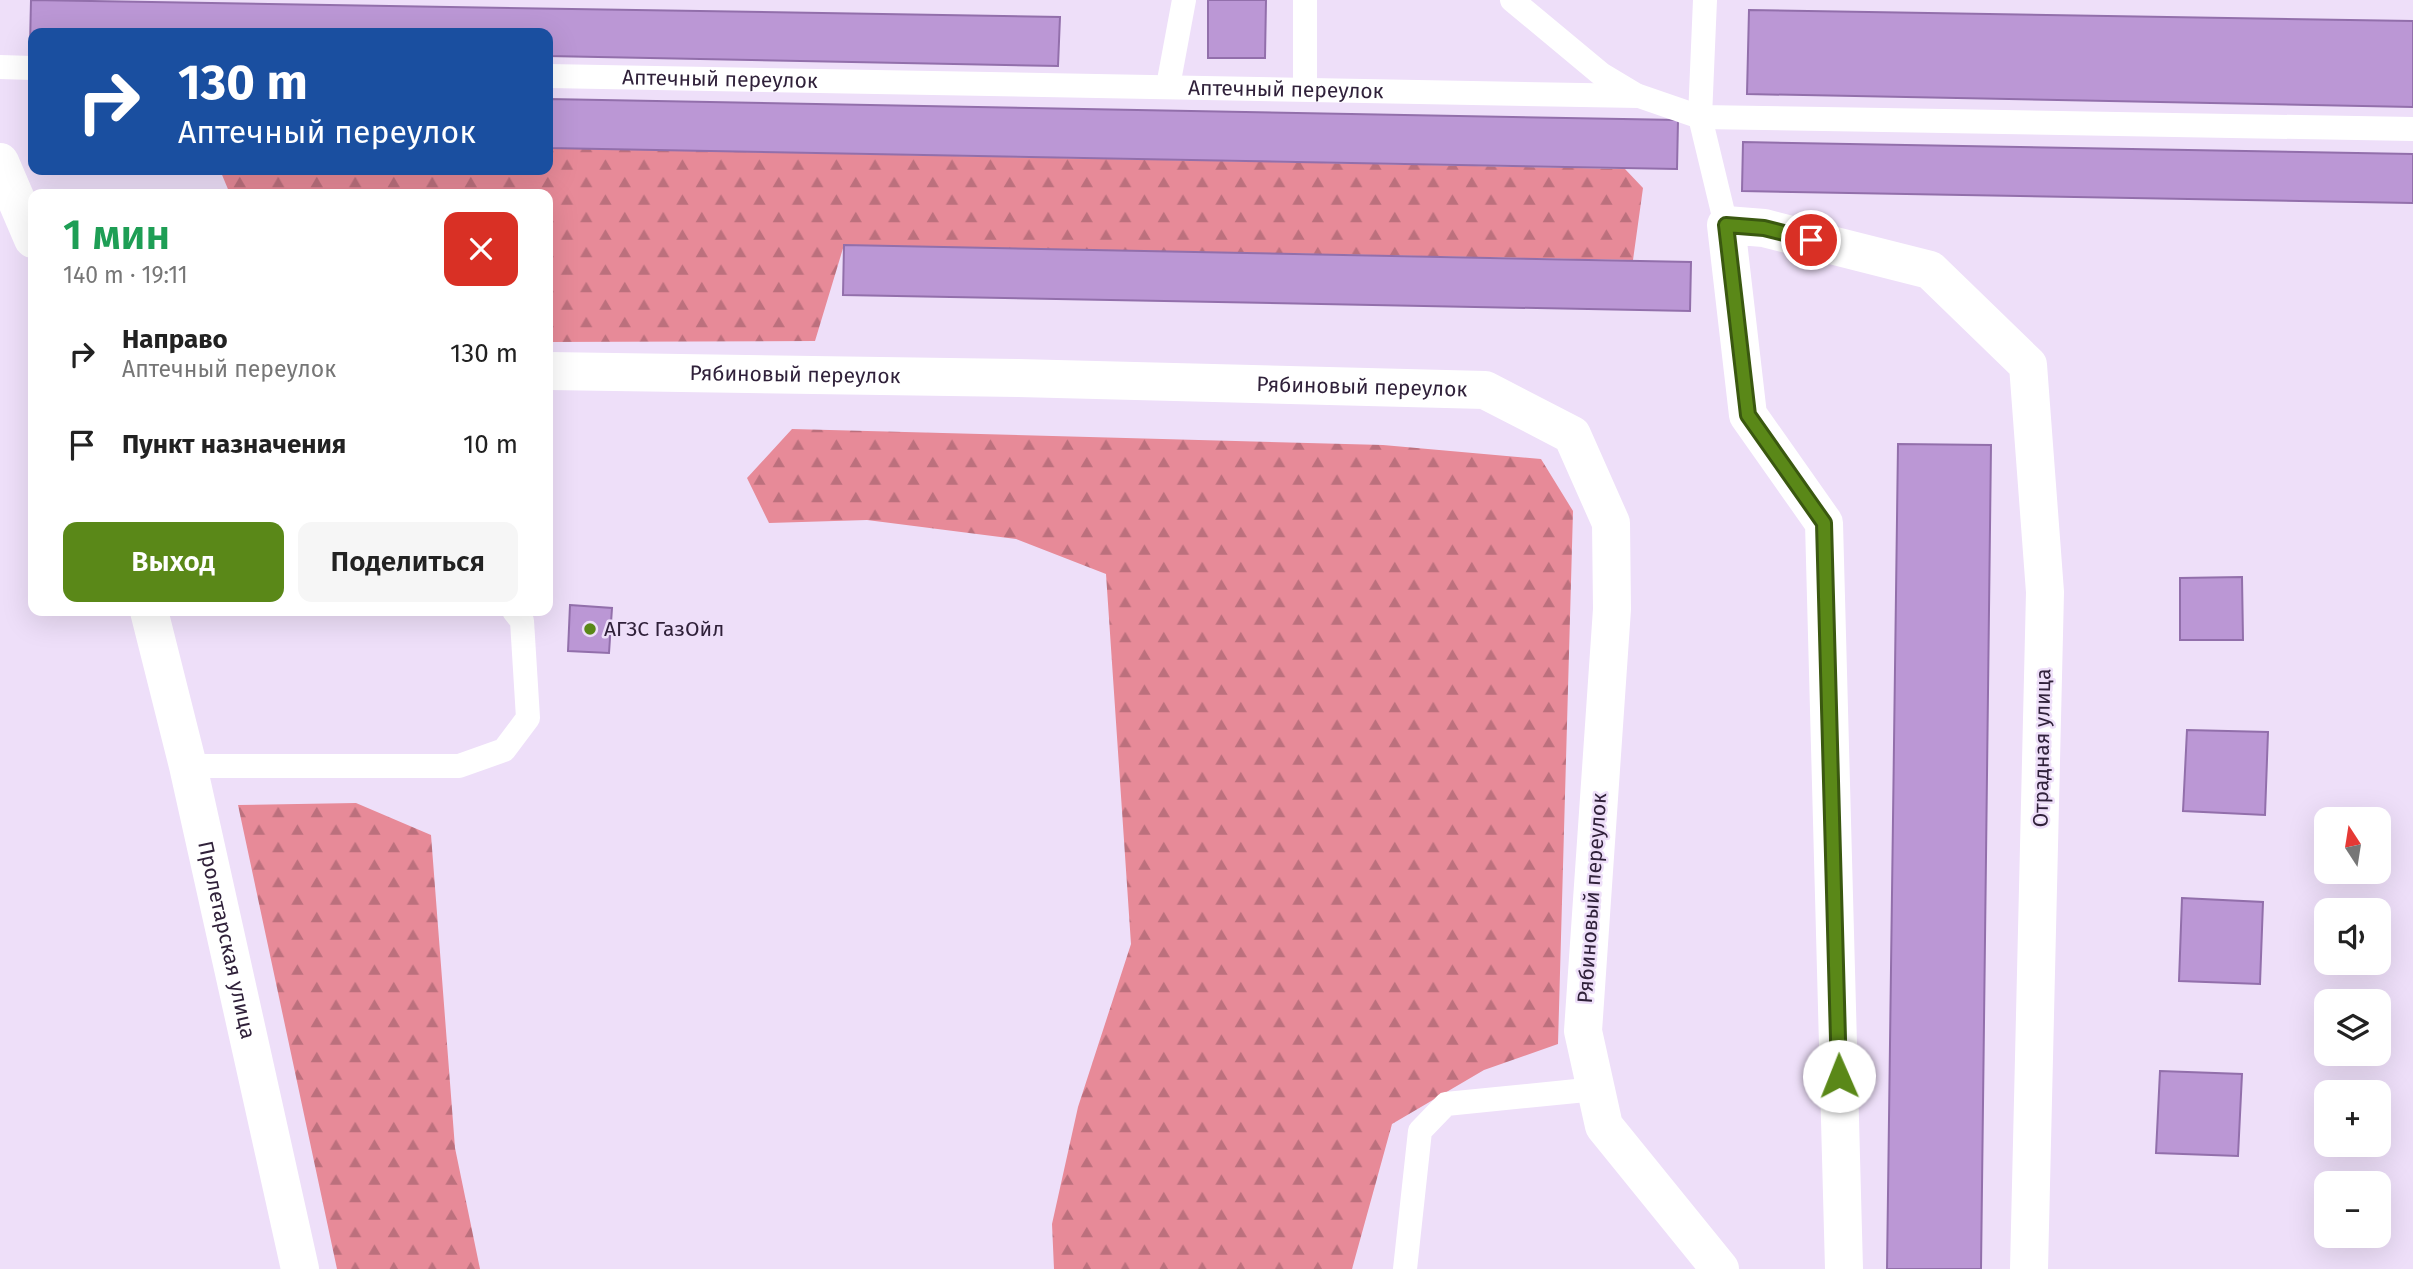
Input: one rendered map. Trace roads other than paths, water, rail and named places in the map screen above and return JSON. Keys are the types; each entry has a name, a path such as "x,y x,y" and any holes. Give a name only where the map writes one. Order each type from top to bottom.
{"street":[{"path":"0,162 28,227"},
{"name":"Отрадная улица","path":"1726,225 1764,228 1930,270 2028,365 2045,592 2029,1269"},
{"path":"1726,225 1748,415 1824,523 1844,1269"},
{"name":"Рябиновый переулок","path":"553,371 1018,378 1485,390 1572,435 1611,523 1612,609 1583,1031 1604,1126 1720,1269"},
{"name":"Пролетарская улица","path":"150,616 188,765 300,1269"}],"lane":[{"path":"1168,86 1184,0"},
{"path":"1305,0 1305,89"},
{"path":"1512,0 1601,74 1639,96"},
{"path":"1705,0 1700,117 1726,225"},
{"path":"0,67 28,68"},
{"name":"Аптечный переулок","path":"553,76 1639,96 1700,117 2413,129"},
{"path":"188,765 459,766 504,750 528,718 522,621 518,616"},
{"path":"1405,1269 1420,1132 1446,1104 1597,1089"}],"place":[{"name":"АГЗС ГазОйл","path":"590,629"}]}
